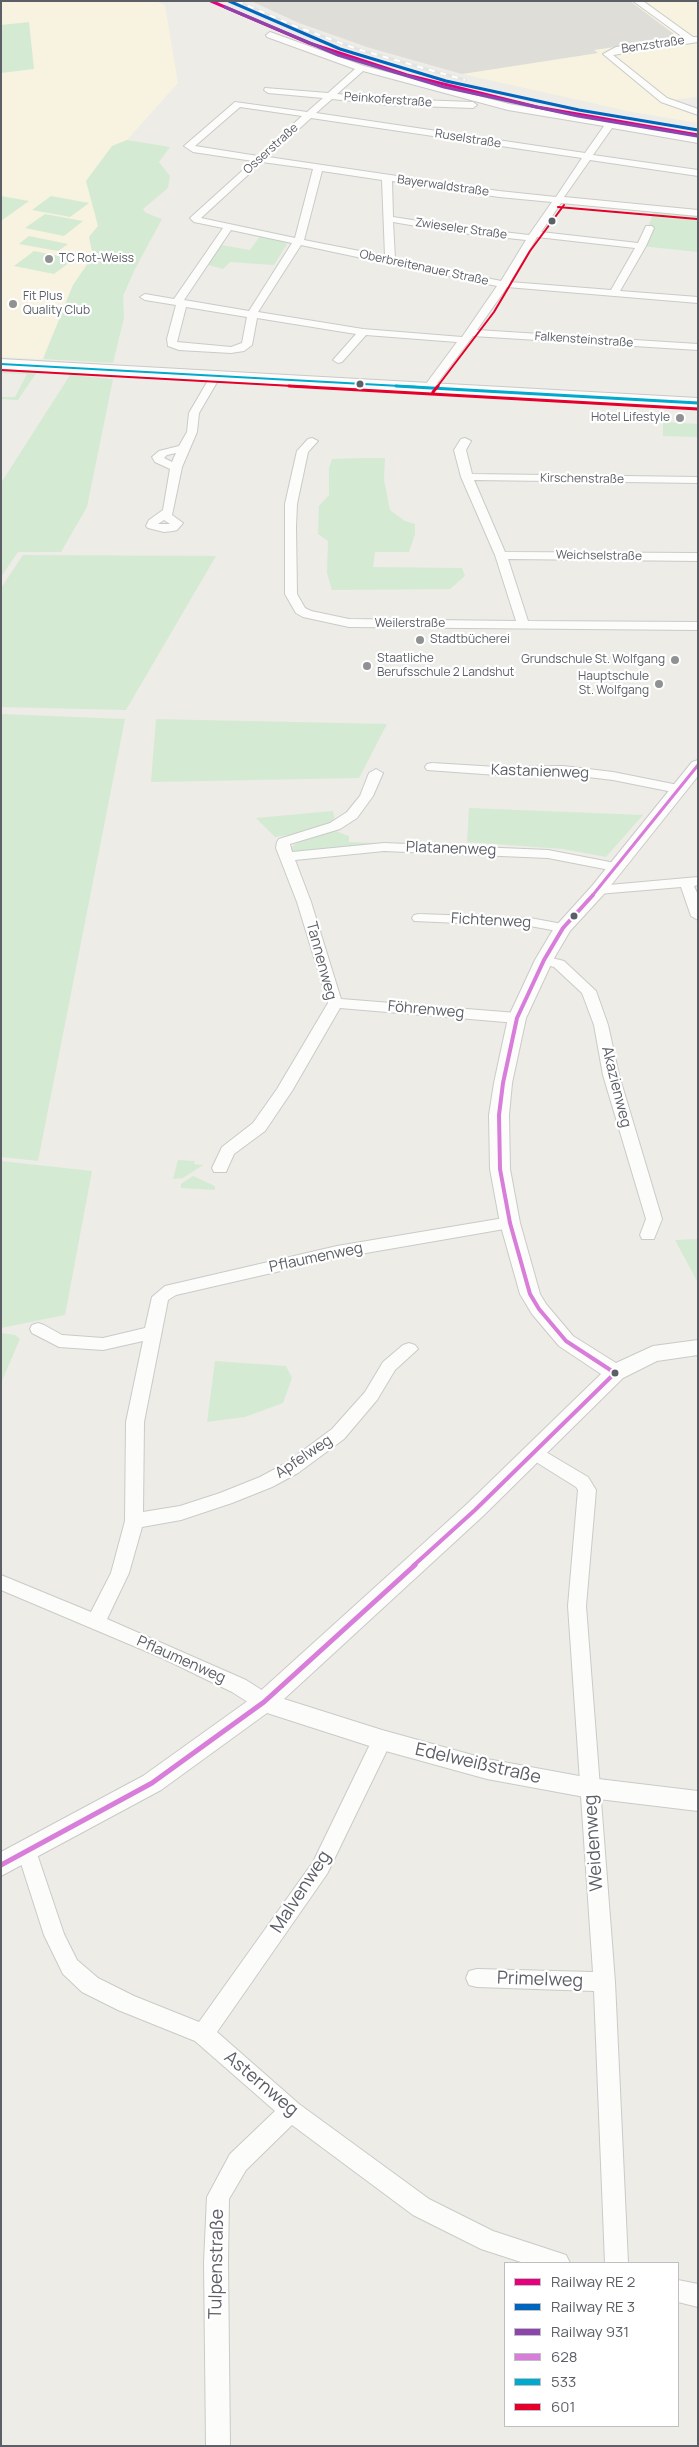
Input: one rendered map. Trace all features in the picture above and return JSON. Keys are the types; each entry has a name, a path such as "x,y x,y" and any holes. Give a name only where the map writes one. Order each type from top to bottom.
{"main road":[{"path":"1,364 698,403"}],"street":[{"path":"637,1 695,39"},
{"path":"270,35 361,68 508,107 698,140"},
{"name":"Benzstraße","path":"674,104 664,100 649,89 608,56 608,52 695,39"},
{"name":"Osserstraße","path":"212,224 195,218 361,68"},
{"name":"Peinkoferstraße","path":"268,90 389,102 508,107"},
{"path":"674,104 698,102"},
{"name":"Ruselstraße","path":"189,148 191,142 238,104 698,173"},
{"path":"674,104 698,112"},
{"path":"428,388 489,308 533,236 559,201 609,125"},
{"name":"Bayerwaldstraße","path":"189,148 387,178 559,201 698,213"},
{"path":"228,228 179,299 181,302 172,344 179,347 240,349 246,345 254,309 298,242 318,167"},
{"path":"387,178 390,219 390,261"},
{"name":"Zwieseler Straße","path":"390,219 451,229 641,246"},
{"name":"Oberbreitenauer Straße","path":"212,224 502,284 698,300"},
{"path":"614,293 649,228"},
{"name":"Falkensteinstraße","path":"145,297 363,332 698,347"},
{"path":"338,360 363,332"},
{"path":"166,516 171,502 176,467 183,448 192,432 194,413 215,377"},
{"name":"Weilerstraße","path":"312,441 303,451 291,504 291,594 300,610 314,617 349,623 698,626"},
{"path":"465,441 460,450 467,477 501,555 523,625"},
{"path":"176,467 164,463 158,458 163,453 183,448"},
{"name":"Kirschenstraße","path":"467,477 698,480"},
{"name":"Weichselstraße","path":"501,555 698,557"},
{"path":"615,1373 566,1341 539,1309 530,1294 510,1223 500,1169 498,1115 517,1018 544,960 563,928 598,890 698,765"},
{"name":"Kastanienweg","path":"432,767 497,771 563,770 613,776 678,789"},
{"path":"286,857 284,842 335,826 352,815 366,796 376,773"},
{"name":"Platanenweg","path":"286,857 384,847 548,854 616,866"},
{"name":"Tannenweg","path":"220,1168 228,1151 259,1127 264,1120 284,1091 335,1002 304,902 286,857"},
{"path":"598,890 692,881 698,916"},
{"name":"Fichtenweg","path":"419,918 530,922 563,928"},
{"name":"Akazienweg","path":"544,960 559,964 589,991 601,1024 611,1075 654,1219 648,1235"},
{"name":"Föhrenweg","path":"335,1002 517,1018"},
{"name":"Pflaumenweg","path":"96,1620 120,1573 134,1521 135,1422 160,1298 171,1290 337,1252 510,1223"},
{"path":"38,1329 59,1340 103,1344 152,1333"},
{"path":"1,1865 152,1783 264,1702 475,1510 615,1373 653,1354 698,1347"},
{"name":"Apfelweg","path":"134,1521 181,1513 226,1498 266,1482 292,1468 338,1434 356,1416 371,1396 388,1366 409,1349"},
{"name":"Weidenweg","path":"534,1452 582,1482 587,1490 577,1606 604,1982 618,2262"},
{"name":"Pflaumenweg","path":"1,1582 96,1620 240,1686 264,1702"},
{"name":"Edelweißstraße","path":"264,1702 382,1740 494,1770 590,1788 698,1801"},
{"name":"Malvenweg","path":"202,2034 320,1868 382,1740"},
{"name":"Asternweg","path":"27,1852 54,1935 70,1966 97,1989 202,2034 291,2111 421,2207 489,2240 555,2262"},
{"name":"Primelweg","path":"477,1978 604,1982"},
{"name":"Tulpenstraße","path":"218,2446 216,2262 218,2197 238,2162 291,2111"},
{"path":"679,2290 698,2296"}],"shaded area":[{"path":"1,1 155,1 165,5 178,83 127,140 112,146 88,188 93,198 98,226 89,237 93,256 73,285 43,359 1,357"},
{"path":"251,1 630,1 674,34 675,38 594,50 598,53 462,74 370,48 299,23"},
{"path":"630,1 698,1 698,97 661,101 698,115 698,123 632,112 462,74 597,53 594,50 673,39 674,34"}],"green space":[{"path":"29,22 34,69 1,73 1,25"},
{"path":"127,140 170,147 159,162 170,176 168,188 143,209 146,213 162,219 123,296 124,318 113,363 43,359 73,285 93,256 89,237 98,226 86,181 112,146"},
{"path":"1,196 29,201 1,221"},
{"path":"51,196 89,203 70,217 32,210"},
{"path":"654,211 698,213 698,252 641,246"},
{"path":"45,214 83,221 64,236 25,228"},
{"name":"TC Rot-Weiss","path":"29,236 68,244 58,251 19,244"},
{"path":"260,236 283,241 287,244 274,265 230,262 223,269 208,265 221,245 250,250"},
{"path":"34,251 74,259 54,274 14,266"},
{"path":"1,370 37,372 18,400 1,399 1,397 15,397 27,374 1,373"},
{"path":"70,375 113,379 87,507 61,552 18,552 1,577 1,483"},
{"path":"663,422 698,424 698,437 663,436"},
{"path":"385,458 384,480 390,510 405,521 415,524 415,534 409,552 375,552 373,567 462,568 465,576 450,589 332,590 327,573 328,541 318,534 319,506 329,495 329,468 332,459"},
{"path":"23,555 216,556 126,710 1,707 1,588"},
{"path":"1,714 125,719 38,1161 1,1157"},
{"path":"156,719 387,724 359,778 151,782"},
{"path":"469,808 643,815 606,857 563,849 467,842"},
{"path":"333,811 335,822 302,833 275,837 256,818"},
{"path":"333,830 349,836 349,842 380,843 307,853 295,852 290,849 300,840"},
{"path":"178,1160 195,1161 194,1164 203,1165 183,1178 173,1179"},
{"path":"1,1161 92,1171 65,1315 1,1328"},
{"path":"193,1176 215,1186 215,1190 181,1188 181,1184"},
{"path":"698,1239 698,1281 697,1281 675,1240"},
{"path":"1,1333 15,1335 20,1339 1,1383"},
{"path":"215,1361 286,1366 292,1378 283,1403 245,1417 207,1422"}],"railway":[{"path":"237,1 292,25 357,49 465,80"}],"transit line":[{"path":"211,1 309,43 407,75 537,107 698,135"},
{"path":"229,1 340,49 446,81 579,110 698,130"},
{"name":"601","path":"433,392 494,312 530,251 564,205"},
{"name":"601","path":"558,207 697,219"},
{"name":"533","path":"1,364 698,403"},
{"name":"601","path":"1,370 698,409"},
{"name":"628","path":"615,1373 566,1341 539,1309 530,1294 510,1223 500,1169 499,1115 503,1083 517,1018 544,960 563,928 598,890 698,765"},
{"name":"628","path":"1,1865 152,1783 264,1702 475,1510 615,1373"}],"rail line":[{"name":"931","path":"225,7 338,55 444,87 578,116 697,136"}],"place":[{"name":"TC Rot-Weiss","path":"49,259"},
{"name":"Fit Plus Quality Club","path":"13,304"},
{"name":"Hotel Lifestyle","path":"680,418"},
{"name":"Stadtbücherei","path":"420,640"},
{"name":"Grundschule St. Wolfgang","path":"675,660"},
{"name":"Staatliche Berufsschule 2 Landshut","path":"367,666"},
{"name":"Hauptschule St. Wolfgang","path":"659,684"}]}
